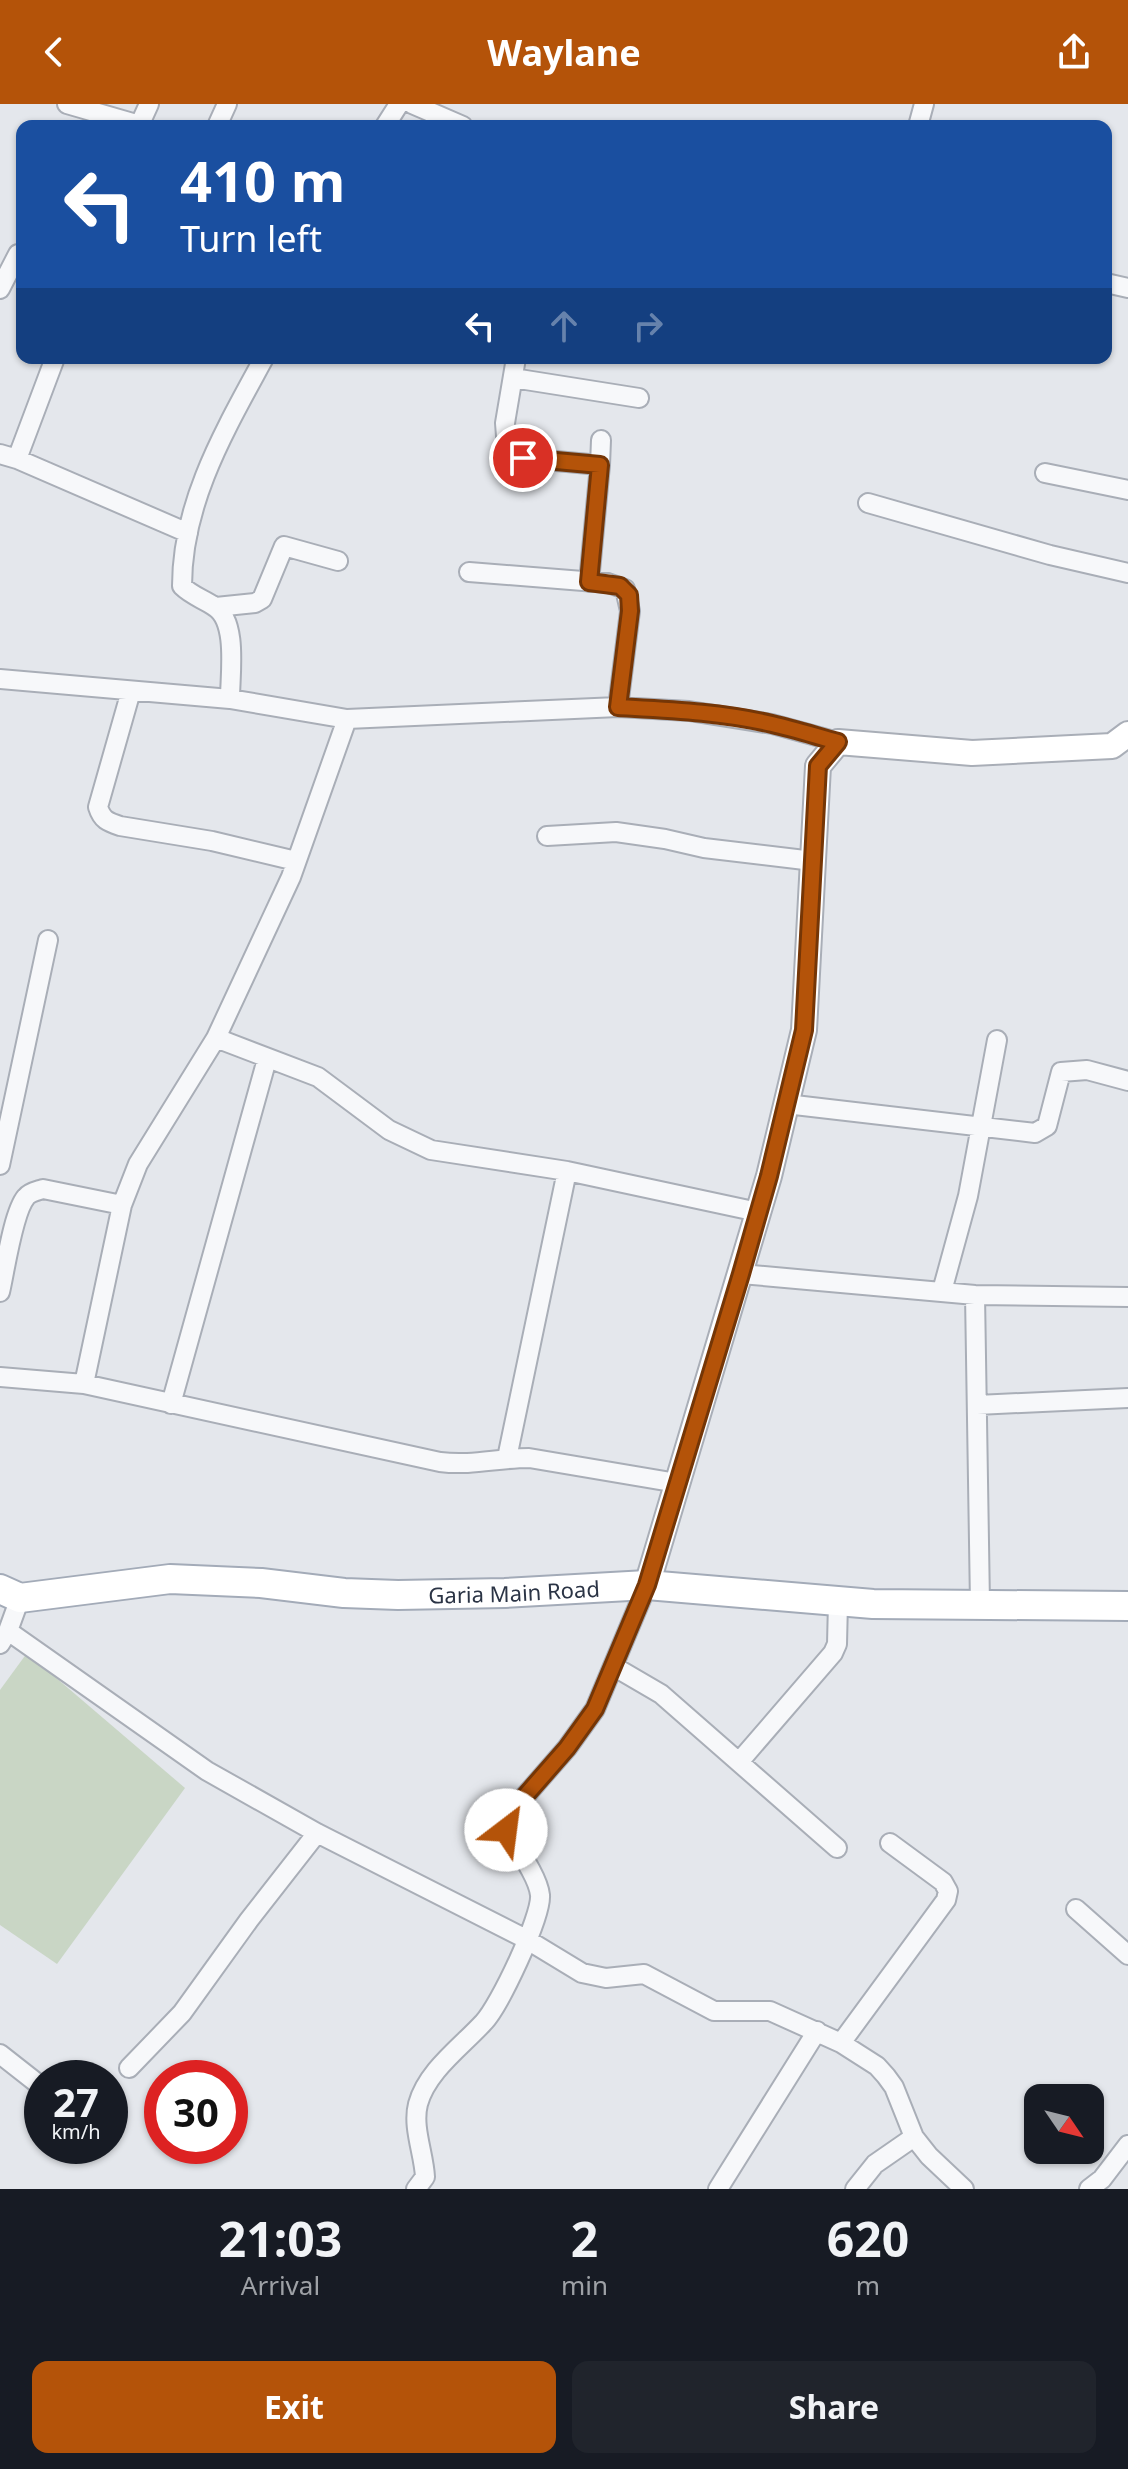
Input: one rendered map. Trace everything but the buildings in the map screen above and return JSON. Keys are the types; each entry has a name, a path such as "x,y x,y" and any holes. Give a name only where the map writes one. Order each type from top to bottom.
{"main road":[{"path":"647,1585 741,1274 804,1030 818,766 838,742 972,753 1112,746 1128,734"},
{"name":"Garia Main Road","path":"10,1594 170,1579 398,1595 647,1585 838,1602 1128,1606"}],"street":[{"path":"67,104 121,120"},
{"path":"412,104 449,120"},
{"path":"0,289 13,253"},
{"path":"52,364 8,456 188,533"},
{"path":"230,699 230,628 226,616 216,607 188,593 182,586 188,533 202,479 261,364"},
{"path":"515,364 505,423 507,449 523,458 600,465"},
{"path":"513,378 639,398"},
{"path":"589,582 601,440"},
{"path":"1045,473 1128,490"},
{"path":"868,503 1050,555 1128,573"},
{"path":"216,607 255,603 262,599 284,546 338,561"},
{"path":"469,572 620,586 629,595 630,611 618,707"},
{"path":"0,679 230,699 347,719 618,707 689,711 772,724 838,742"},
{"path":"131,691 98,807 101,816 107,822 120,826 212,841 296,861"},
{"path":"84,1384 122,1205 138,1164 216,1038 296,861 347,719"},
{"path":"547,836 616,832 704,848 813,861"},
{"path":"0,1165 48,940"},
{"path":"216,1038 318,1077 389,1130 421,1147 567,1171 758,1212"},
{"path":"942,1291 968,1196 997,1040"},
{"path":"171,1404 267,1059"},
{"path":"786,1104 1035,1133 1047,1126 1061,1072 1087,1070 1128,1081"},
{"path":"507,1458 567,1171"},
{"path":"0,1292 7,1222 25,1197 43,1189 122,1205"},
{"path":"741,1274 975,1295 1128,1297"},
{"path":"975,1295 980,1604"},
{"path":"0,1377 84,1384 440,1462 476,1465 507,1458 529,1458 677,1483"},
{"path":"977,1405 1128,1398"},
{"path":"416,2189 425,2177 418,2126 418,2107 424,2091 434,2075 491,2014 510,1982 538,1910 541,1897 537,1883 506,1830 508,1821 512,1811 581,1731 595,1709 647,1585"},
{"path":"10,1594 4,1638 207,1771 317,1833 526,1939 593,1977 644,1974 714,2011 770,2011 841,2043 877,2066 886,2076 894,2087 914,2137 964,2189"},
{"path":"739,1762 833,1653 837,1644 838,1602"},
{"path":"613,1666 661,1694 837,1848"},
{"path":"129,2068 182,2013 317,1833"},
{"path":"841,2043 946,1900 948,1891 943,1882 890,1843"},
{"path":"1076,1909 1128,1955"},
{"path":"718,2189 817,2031"},
{"path":"0,2054 24,2073"},
{"path":"855,2189 875,2164 914,2137"},
{"path":"1100,2186 1128,2145"}],"green space":[{"path":"27,1653 185,1788 57,1964 0,1925 0,1690"}],"route":[{"path":"506,1830 512,1811 581,1731 595,1709 647,1585 769,1176 804,1030 818,766 838,742 732,717 618,707 630,611 629,595 620,586 589,582 600,465 523,458"}]}
